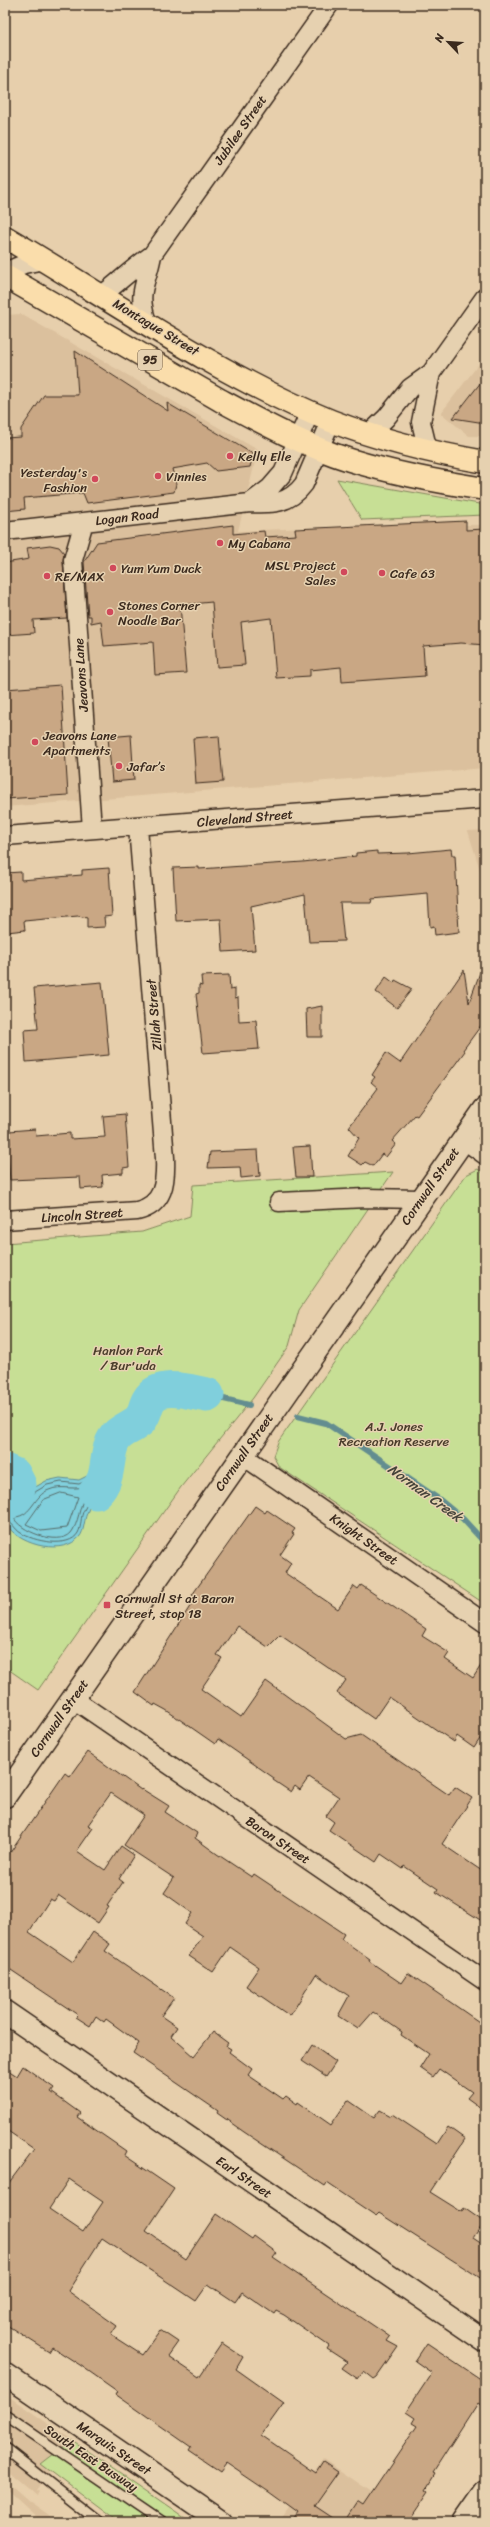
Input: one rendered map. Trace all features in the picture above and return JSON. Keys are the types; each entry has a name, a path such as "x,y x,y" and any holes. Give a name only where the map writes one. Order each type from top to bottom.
{"main road":[{"name":"Montague Street","path":"5,237 246,381 310,412"},
{"name":"95","path":"5,276 208,393 254,418 320,448 349,459 410,476 485,489"},
{"name":"95","path":"310,412 369,434 428,451 485,462"},
{"name":"Cornwall Street","path":"5,1796 72,1698 485,1109"},
{"name":"Earl Street","path":"5,2012 485,2341"},
{"name":"Marquis Street","path":"5,2374 222,2522"},
{"path":"464,2522 485,2492"}],"street":[{"name":"Jubilee Street","path":"102,295 126,276 136,265 152,255 329,5"},
{"name":"Jubilee Street","path":"146,322 141,297 149,274 152,255"},
{"path":"5,272 12,267 44,260"},
{"path":"369,434 386,418 410,388 431,373 485,297"},
{"path":"428,451 421,417 431,373"},
{"path":"250,503 277,480 310,412"},
{"name":"Logan Road","path":"5,531 250,503 273,504 289,499 304,484 331,421"},
{"name":"Jeavons Lane","path":"84,522 73,560 92,829"},
{"name":"Cleveland Street","path":"5,836 138,827 485,799"},
{"name":"Zillah Street","path":"138,827 166,1158 165,1182 156,1202"},
{"path":"463,1139 485,1155"},
{"path":"279,1202 366,1198 421,1199"},
{"name":"Lincoln Street","path":"5,1220 137,1211 146,1209 156,1202"},
{"name":"Knight Street","path":"242,1455 485,1623"},
{"name":"Baron Street","path":"72,1698 485,1981"}],"lane":[{"name":"South East Busway","path":"5,2415 162,2522"},
{"path":"5,2448 99,2522"}],"shaded area":[{"path":"21,314 258,450 238,531 380,525 485,525 485,768 5,807 5,315"},
{"path":"485,356 485,436 469,436 441,413"},
{"path":"485,830 485,886 468,831"},
{"path":"5,2394 72,2440 41,2464 50,2471 36,2490 39,2492 37,2495 5,2468"},
{"path":"323,2459 416,2522 279,2522"},
{"path":"5,2480 29,2501 59,2522 40,2520 5,2488"}],"green space":[{"path":"337,479 485,505 485,515 362,520"},
{"name":"A.J. Jones Recreation Reserve","path":"478,1169 485,1175 485,1604 279,1467 273,1456 278,1442 466,1175"},
{"name":"Hanlon Park / Bur'uda","path":"393,1172 299,1310 289,1346 253,1398 181,1487 38,1690 5,1667 5,1243 142,1232 190,1216 193,1185"},
{"path":"72,2440 191,2522 118,2522 41,2464"}],"water":[{"path":"111,1447 109,1476 104,1488 89,1508 79,1538 59,1547 49,1547 28,1542 11,1530 5,1522 5,1508 18,1508 32,1489 46,1481 60,1478 79,1480 99,1470"}],"building":[{"path":"75,351 168,411 167,403 253,454 250,467 216,471 207,463 172,469 176,484 174,492 87,503 83,493 24,498 25,509 5,511 5,438 21,437 21,429 44,395 78,395"},
{"path":"485,377 485,423 453,418"},
{"path":"466,521 466,530 485,529 485,645 461,643 423,646 425,676 342,682 341,667 310,670 310,676 276,678 271,618 241,622 245,665 217,667 212,602 180,605 186,673 155,675 153,642 104,646 101,621 91,623 91,616 88,616 84,562 97,542 233,525 233,534 264,531 265,537 296,535 295,529"},
{"path":"50,545 59,547 64,553 63,561 67,618 33,620 34,633 5,635 5,563 29,559 27,548"},
{"name":"Jeavons Lane Apartments","path":"61,685 68,795 5,799 5,689"},
{"path":"131,735 134,780 112,782 108,737"},
{"path":"219,736 223,782 196,784 193,738"},
{"path":"451,849 452,855 455,855 459,932 435,935 434,926 430,927 428,894 372,899 371,903 340,903 344,941 309,942 305,894 251,906 255,950 223,952 221,919 176,921 173,868 199,867 199,869 303,862 356,856 356,853 377,851 377,854"},
{"path":"109,868 112,916 104,917 105,927 87,928 87,918 78,916 24,921 25,930 7,932 5,873 21,872 21,880 82,875 82,870"},
{"path":"483,964 485,964 485,1020 463,1050 465,1051 417,1116 415,1115 392,1141 396,1144 386,1157 382,1154 373,1166 365,1162 362,1165 348,1156 359,1138 349,1127 378,1088 371,1082 375,1077 372,1075 386,1053 400,1063 464,970 469,1003"},
{"path":"229,975 230,990 235,989 235,998 238,997 239,1021 256,1020 259,1049 203,1053 196,994 199,993 199,985 202,986 201,976"},
{"path":"386,977 394,983 395,980 412,989 397,1008 376,992"},
{"path":"102,982 109,1055 26,1062 24,1030 38,1029 34,988"},
{"path":"322,1006 322,1037 307,1037 306,1009"},
{"path":"125,1114 129,1167 123,1168 123,1173 102,1175 103,1187 81,1189 80,1177 10,1180 7,1144 10,1144 9,1131 35,1129 36,1136 70,1133 70,1139 105,1137 103,1116"},
{"path":"310,1146 312,1177 296,1177 293,1147"},
{"path":"258,1150 260,1176 241,1178 240,1167 208,1168 210,1152"},
{"path":"255,1506 265,1513 267,1510 295,1529 292,1533 294,1534 280,1555 291,1563 285,1573 338,1609 354,1586 358,1589 361,1585 426,1629 422,1636 449,1653 445,1659 473,1678 485,1659 485,1731 474,1748 457,1736 454,1742 389,1697 374,1719 337,1693 346,1680 280,1635 268,1647 237,1626 217,1655 222,1658 201,1689 241,1717 266,1681 346,1739 361,1735 449,1795 455,1787 472,1798 442,1844 485,1873 485,1923 436,1892 438,1889 404,1866 403,1869 381,1854 376,1862 329,1830 334,1822 326,1816 339,1797 309,1777 300,1790 295,1786 291,1792 273,1780 274,1778 218,1739 215,1744 166,1710 155,1704 154,1706 135,1692 196,1597 192,1595"},
{"path":"88,1752 141,1790 142,1789 169,1806 165,1812 197,1833 195,1838 217,1854 250,1876 252,1877 254,1874 344,1934 341,1939 370,1959 369,1961 401,1983 408,1973 485,2026 485,2111 467,2098 472,2092 439,2069 433,2077 420,2068 429,2054 401,2035 402,2032 373,2012 358,2029 338,2016 349,1996 316,1974 290,2016 246,1986 259,1967 230,1947 213,1972 189,1956 203,1936 185,1924 192,1913 164,1893 174,1878 124,1845 144,1815 111,1793 88,1825 93,1828 77,1851 105,1870 121,1846 134,1855 119,1879 123,1882 107,1906 109,1907 98,1923 58,1895 54,1901 50,1899 29,1932 73,1962 93,1932 110,1944 105,1951 174,1998 161,2016 177,2027 171,2036 194,2056 213,2032 228,2043 226,2046 231,2049 229,2052 252,2069 248,2075 283,2099 286,2096 297,2104 298,2102 331,2125 348,2100 374,2118 380,2110 391,2116 392,2114 437,2144 448,2127 465,2139 430,2192 462,2212 464,2208 484,2222 473,2238 485,2246 485,2281 379,2213 376,2216 327,2183 325,2186 244,2132 217,2113 218,2111 133,2053 139,2043 106,2019 104,2022 96,2016 90,2026 76,2017 78,2015 5,1966 5,1860 65,1773 70,1777"},
{"path":"312,2045 336,2062 326,2077 302,2061"},
{"path":"23,2066 54,2088 51,2092 80,2113 77,2117 126,2151 124,2155 174,2189 146,2231 186,2259 216,2214 252,2239 254,2236 277,2253 273,2258 383,2332 390,2337 387,2341 398,2347 377,2377 374,2379 364,2371 358,2379 342,2368 347,2362 327,2349 329,2346 284,2315 276,2311 274,2314 242,2292 235,2302 208,2284 196,2301 102,2238 68,2291 117,2326 111,2335 142,2355 160,2330 178,2342 168,2356 199,2377 222,2343 243,2357 236,2369 284,2403 261,2435 316,2473 323,2462 338,2472 314,2506 338,2522 292,2522 298,2513 269,2492 226,2463 220,2471 189,2450 191,2447 115,2394 117,2391 80,2365 52,2347 49,2352 5,2324 5,2188 34,2149 5,2129 5,2068 17,2076","holes":["69,2179 103,2202 83,2232 49,2209"]},
{"path":"427,2343 485,2382 485,2408 478,2403 433,2473 435,2474 426,2489 429,2491 408,2522 344,2522 357,2502 363,2506 417,2426 412,2423 415,2418 406,2412 432,2373 415,2361"}],"waterway":[{"name":"Norman Creek","path":"96,1492 105,1476 109,1452 113,1441 119,1433 140,1420 149,1400 154,1394 160,1391 176,1390 207,1395"},
{"name":"Norman Creek","path":"207,1395 249,1405"},
{"name":"Norman Creek","path":"298,1416 326,1423 440,1500 463,1519 485,1543"},
{"name":"Norman Creek","path":"5,1471 14,1475 19,1485 17,1491 5,1504"}],"place":[{"name":"Kelly Elle","path":"230,456"},
{"name":"Vinnies","path":"158,476"},
{"name":"Yesterday's Fashion","path":"95,479"},
{"name":"My Cabana","path":"220,543"},
{"name":"Yum Yum Duck","path":"113,568"},
{"name":"MSL Project Sales","path":"344,572"},
{"name":"Cafe 63","path":"382,573"},
{"name":"RE/MAX","path":"47,576"},
{"name":"Stones Corner Noodle Bar","path":"110,612"},
{"name":"Jeavons Lane Apartments","path":"35,742"},
{"name":"Jafar’s","path":"119,766"},
{"name":"Cornwall St at Baron Street, stop 18","path":"107,1605"}]}
